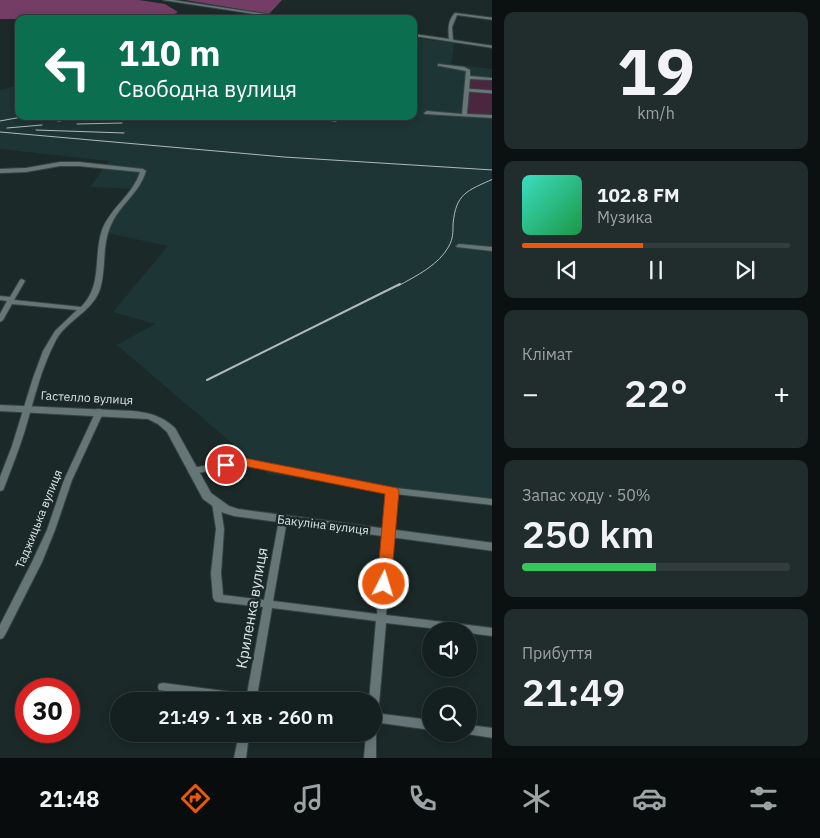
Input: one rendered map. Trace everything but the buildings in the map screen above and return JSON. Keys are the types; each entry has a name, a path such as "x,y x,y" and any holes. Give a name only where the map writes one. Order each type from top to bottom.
{"street":[{"path":"165,0 269,15"},
{"path":"451,41 450,27 455,14 492,19"},
{"path":"417,36 492,47"},
{"path":"440,65 466,68 468,70 464,115"},
{"path":"467,77 492,79"},
{"path":"467,90 492,92"},
{"path":"428,113 492,117"},
{"path":"0,171 26,170 60,164 79,164 143,171 142,181 111,218 105,231 96,292 72,320 60,328 53,339 26,408 16,445 0,488"},
{"path":"458,246 492,249"},
{"path":"0,320 22,281"},
{"path":"0,298 82,308"},
{"name":"Гастелло вулиця","path":"0,408 100,411 141,415 162,422 171,430 207,496 216,503"},
{"name":"Таджицька вулиця","path":"0,635 51,530 68,480 100,411"},
{"path":"192,471 244,462 392,491 492,502"},
{"path":"375,692 392,491"},
{"path":"216,503 220,529 216,572 218,598 492,632"},
{"name":"Бакуліна вулиця","path":"216,503 225,509 238,513 492,546"},
{"name":"Криленка вулиця","path":"252,692 283,520"},
{"path":"163,687 197,692"},
{"path":"382,718 422,723"},
{"path":"477,731 492,733"},
{"path":"240,758 243,742"},
{"path":"370,758 371,742"}],"shaded area":[{"path":"0,0 139,0 165,4 178,12 173,15 15,15 15,19 0,19"},
{"path":"185,0 282,0 269,14"},
{"path":"417,38 454,43 451,64 492,69 492,80 470,79 467,117 492,119 492,501 268,474 117,345 155,324 113,312 168,246 105,231 135,189 90,187 109,161 0,149 0,90 15,86 15,120 417,120"},
{"path":"470,78 492,80 492,116 468,114"}],"railway":[{"path":"0,121 15,118"},
{"path":"58,121 67,120"},
{"path":"323,120 336,121"},
{"path":"77,124 122,123"},
{"path":"7,128 42,125"},
{"path":"36,130 124,133"},
{"path":"0,132 284,157 492,170"},
{"path":"398,286 426,269 445,253 451,241 455,214 460,199 470,190 492,179"},
{"path":"207,380 400,284"}],"route":[{"path":"226,465 244,462 392,491 384,584"}]}
